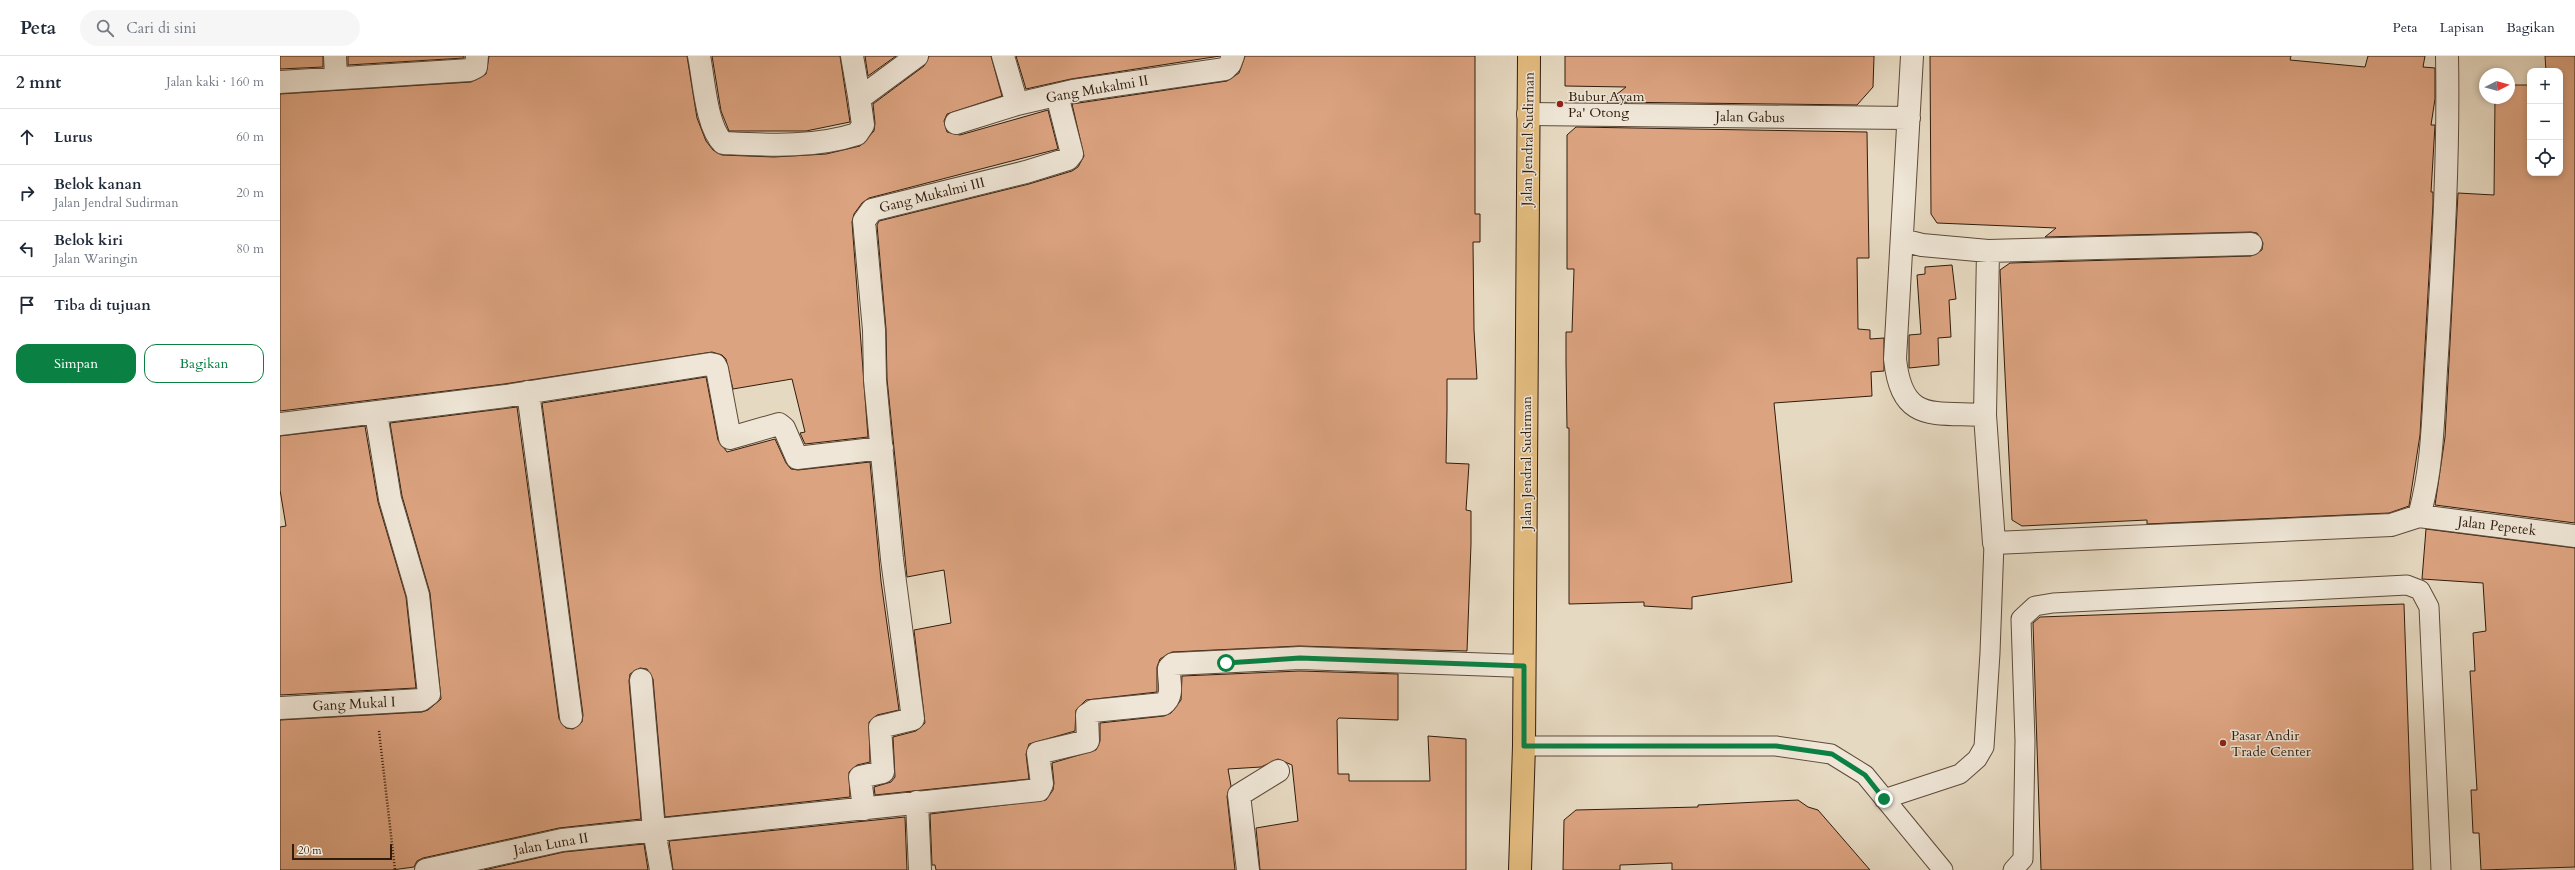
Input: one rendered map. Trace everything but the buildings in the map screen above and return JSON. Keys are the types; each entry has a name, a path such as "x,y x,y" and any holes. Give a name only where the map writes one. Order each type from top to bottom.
{"main road":[{"name":"Jalan Jendral Sudirman","path":"1520,870 1524,746 1529,56"}],"street":[{"path":"335,56 336,77"},
{"path":"280,82 336,77 470,70 476,66 477,56"},
{"path":"699,56 716,135 723,143 763,145 812,143 857,134 863,125 852,56"},
{"path":"859,96 864,95 917,56"},
{"path":"1003,56 1017,104"},
{"name":"Gang Mukalmi II","path":"956,122 1017,104 1057,95 1225,69 1230,64 1233,56"},
{"path":"1912,56 1910,118 1895,359 1897,382 1905,400 1915,407 1931,412 1984,415"},
{"path":"1988,251 1984,415 1994,543 2391,525 2419,516 2426,492 2430,462 2448,132 2447,56"},
{"name":"Gang Mukalmi III","path":"882,448 865,233 867,215 872,210 1040,168 1068,158 1072,154 1057,95"},
{"name":"Jalan Gabus","path":"1528,114 1910,118"},
{"path":"1902,240 1922,245 1988,251 2251,244"},
{"path":"280,424 376,413 528,392 651,372 715,365 730,438 779,424 784,428 797,458 882,448 892,559 913,719 880,727 884,772 860,777 864,809"},
{"path":"528,392 571,717"},
{"name":"Gang Mukal I","path":"280,708 421,700 428,697 430,690 418,595 390,499 376,413"},
{"name":"Jalan Pepetek","path":"2419,516 2575,536"},
{"name":"Jalan Luna II","path":"426,870 562,840 1039,790 1042,784 1038,753 1088,740 1087,715 1089,712 1163,704 1170,696 1169,668 1173,664 1300,658 1524,666"},
{"path":"641,680 654,830 662,870"},
{"path":"1248,870 1239,795 1278,771"},
{"path":"917,802 920,870"}],"lane":[{"path":"1884,799 1960,774 1977,759 1984,747 1990,654 1994,543"},
{"path":"2013,870 2023,859 2026,741 2021,619 2035,606 2052,603 2406,585 2420,590 2429,607 2441,870"},
{"path":"1524,746 1776,746 1832,754 1865,775 1943,870"}],"path":[{"path":"376,702 395,870"}],"place":[{"name":"Bubur Ayam Pa' Otong","path":"1560,104"},
{"name":"Pasar Andir Trade Center","path":"2223,743"}],"route":[{"path":"1226,663 1300,658 1524,666 1524,746 1776,746 1832,754 1865,775 1884,799"}]}
